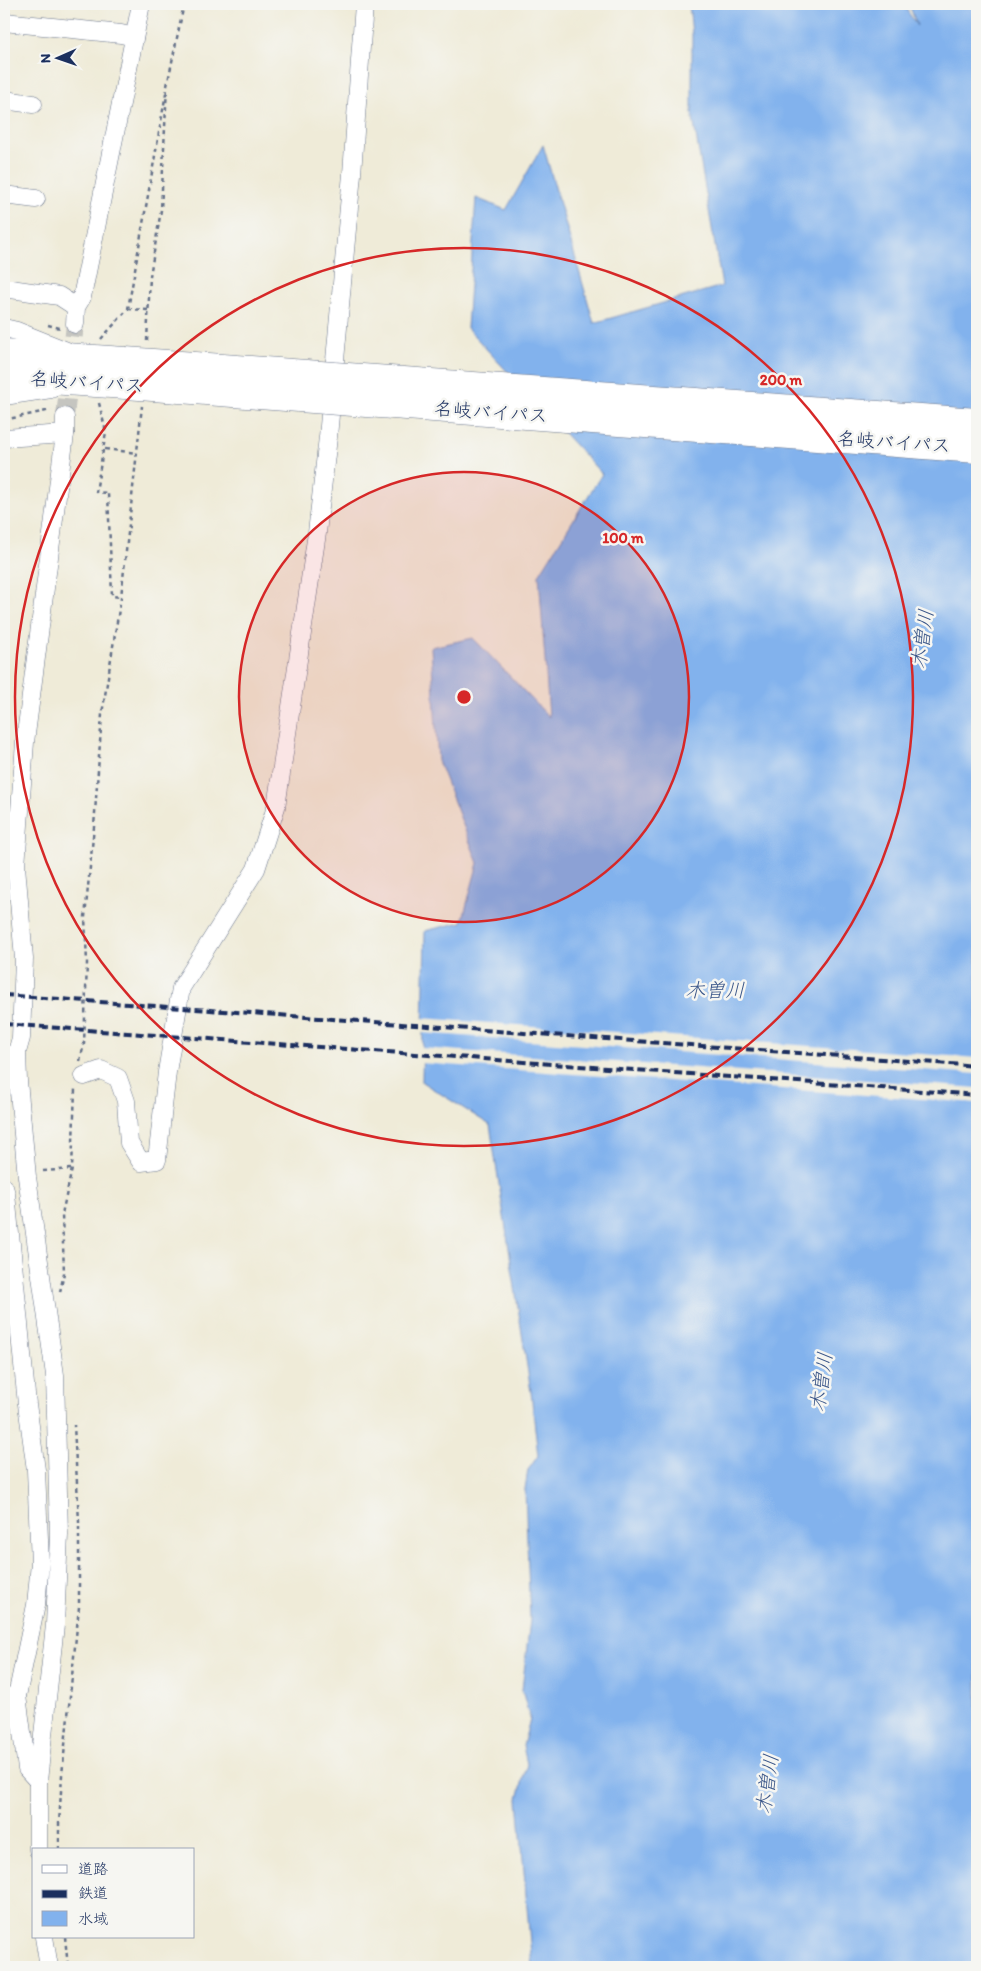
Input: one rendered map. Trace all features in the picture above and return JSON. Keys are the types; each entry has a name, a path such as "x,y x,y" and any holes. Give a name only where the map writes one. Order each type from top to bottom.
{"highway":[{"name":"名岐バイパス","path":"4,352 92,350 124,380 977,449"},
{"name":"名岐バイパス","path":"4,377 124,380 977,422"}],"street":[{"path":"4,288 59,296 76,315 82,297 141,4"},
{"path":"79,1076 101,1070 118,1078 126,1101 129,1144 141,1162 156,1160 167,1072 182,988 256,869 276,807 317,533 328,437 352,174 364,4"},
{"path":"4,22 122,34 134,37"},
{"path":"4,100 33,104"},
{"path":"4,195 36,199"},
{"path":"4,328 92,350"},
{"path":"4,396 124,380"},
{"path":"4,438 65,426 23,761 16,866 24,959 21,1038 10,1052 55,1376 59,1534 55,1626 38,1781 38,1848"},
{"path":"4,1187 27,1404 36,1470 40,1564 36,1605 11,1696 27,1769 38,1781"},
{"path":"44,1938 49,1967"}],"path":[{"path":"92,350 128,309 160,120 184,4"},
{"path":"121,597 112,596 108,493 96,492 106,432 148,310 150,276 161,210 167,86"},
{"path":"128,309 148,310"},
{"path":"59,1298 64,1273 62,1214 72,1169 79,1076 84,1044 87,963 86,917 99,740 121,597 137,453 124,380"},
{"path":"104,448 137,453"},
{"path":"43,1171 72,1169"},
{"path":"65,1938 68,1967"}],"water":[{"name":"木曽川","path":"689,4 903,4 917,26 909,4 977,4 977,1967 532,1967 518,1799 527,1764 523,1746 530,1719 522,1690 530,1620 525,1489 528,1470 538,1456 531,1392 490,1125 422,1082 425,931 462,922 478,863 438,761 431,647 473,638 549,717 539,575 602,474 467,328 476,198 506,210 543,145 594,323 722,286 692,112 692,34"}],"pier":[{"path":"421,1018 977,1058 977,1074 421,1033"},
{"path":"421,1048 977,1088 977,1103 420,1063"}],"tunnel":[{"path":"65,417 75,324"}],"railway":[{"path":"4,995 977,1066"},
{"path":"4,1024 977,1095"}]}
